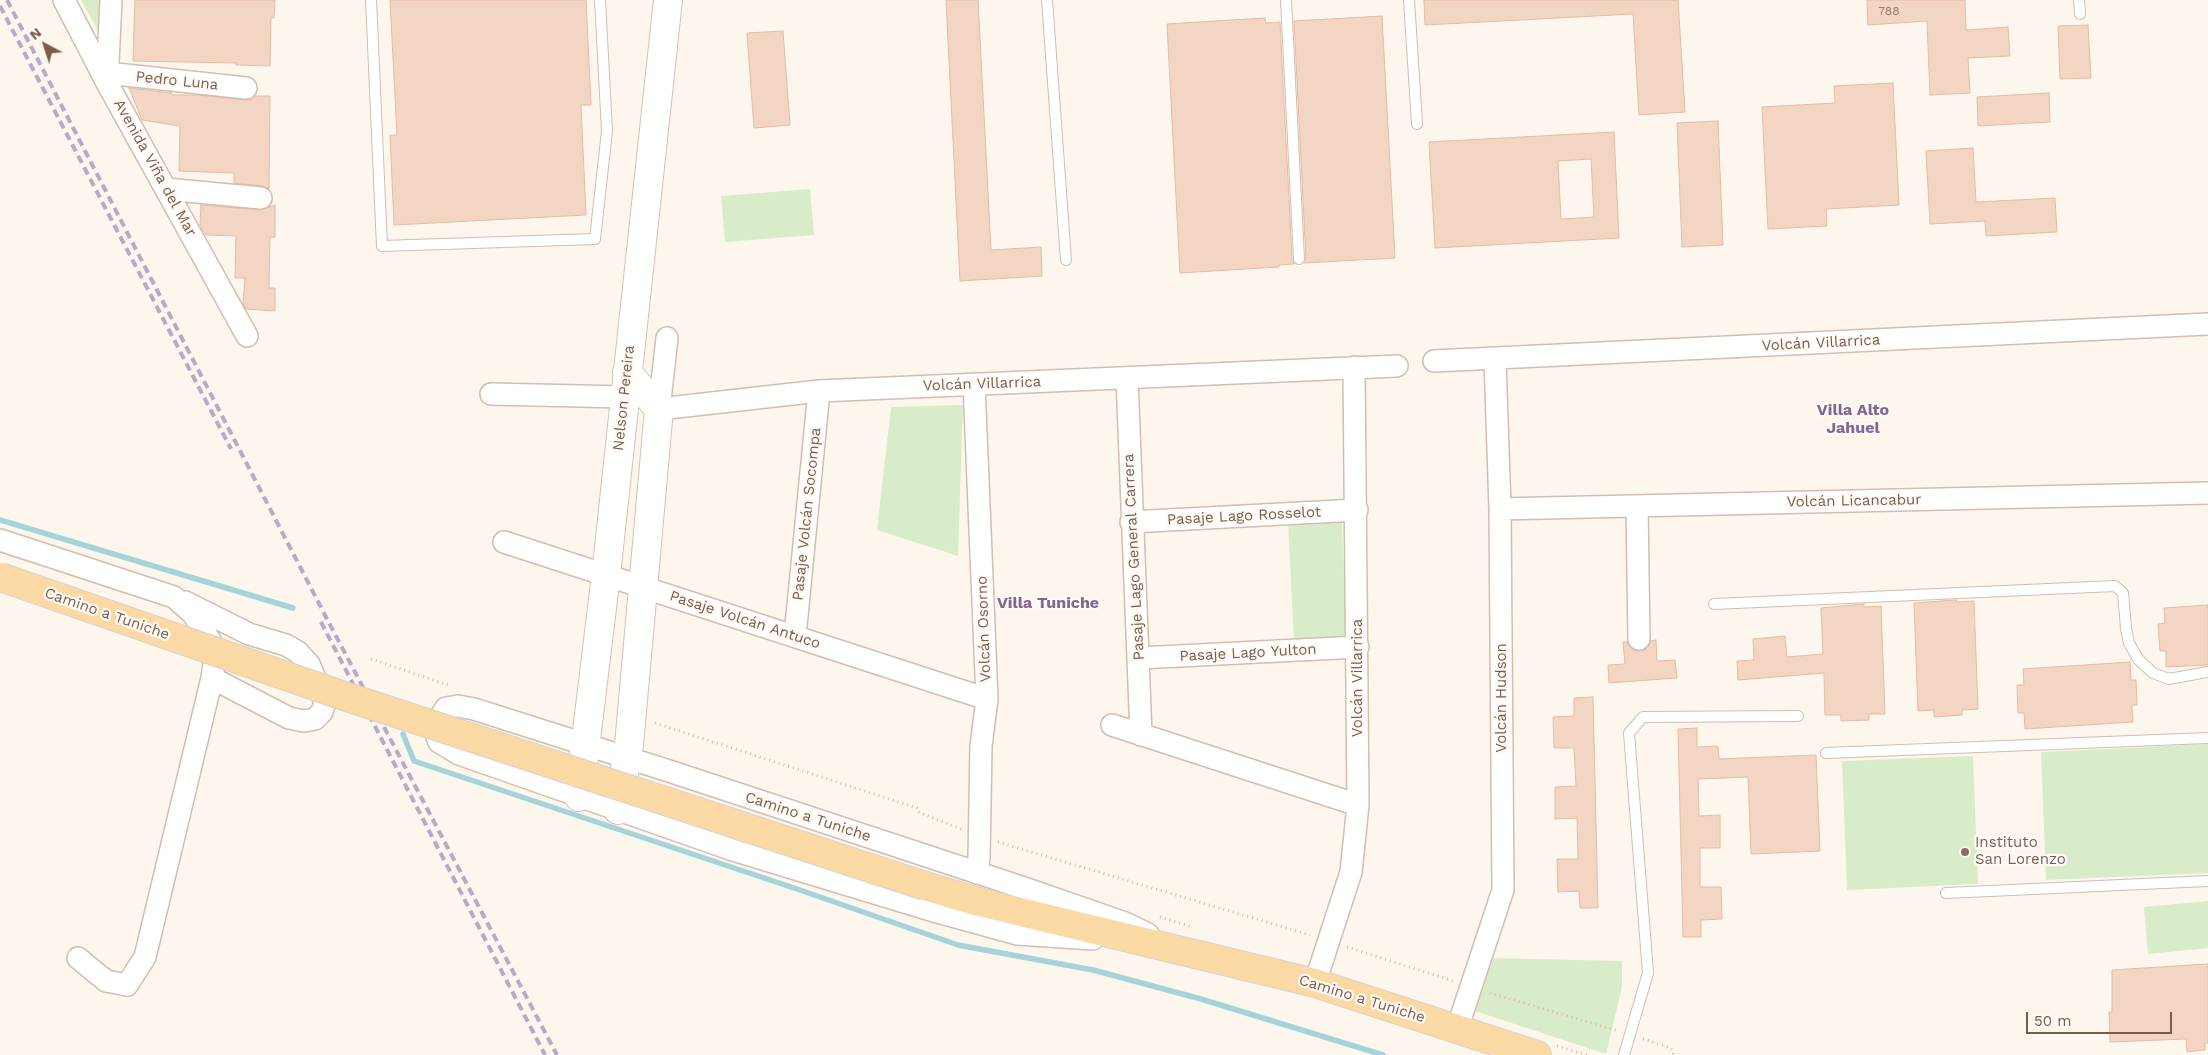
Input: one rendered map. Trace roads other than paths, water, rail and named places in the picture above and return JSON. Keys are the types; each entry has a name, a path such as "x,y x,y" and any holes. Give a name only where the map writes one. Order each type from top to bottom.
{"main road":[{"name":"Camino a Tuniche","path":"0,577 338,694 925,886 980,902 1315,983 1537,1055"}],"street":[{"name":"Avenida Viña del Mar","path":"64,0 247,336"},
{"path":"107,78 111,0"},
{"name":"Nelson Pereira","path":"579,797 606,575 668,0"},
{"name":"Pedro Luna","path":"107,78 246,88"},
{"path":"166,188 261,198"},
{"name":"Volcán Villarrica","path":"1434,361 2208,324"},
{"path":"618,810 627,758 645,588 659,409 668,338"},
{"name":"Volcán Hudson","path":"1457,1029 1503,890 1500,509 1495,359"},
{"name":"Volcán Villarrica","path":"659,409 819,390 1397,366"},
{"name":"Volcán Villarrica","path":"1315,983 1351,872 1358,805 1357,510 1354,368"},
{"name":"Pasaje Lago General Carrera","path":"1127,378 1131,522 1139,658 1141,736"},
{"path":"491,394 626,384 659,409"},
{"name":"Volcán Osorno","path":"974,384 987,698 981,746 980,836 977,873"},
{"name":"Pasaje Volcán Socompa","path":"795,636 819,390"},
{"name":"Volcán Licancabur","path":"1500,509 2208,492"},
{"path":"1637,506 1639,638"},
{"name":"Pasaje Lago Rosselot","path":"1131,522 1357,510"},
{"path":"0,540 174,597 249,634 286,645 298,652 309,664 325,702 322,712 315,719 304,721 289,718 212,678"},
{"name":"Pasaje Volcán Antuco","path":"504,542 987,698"},
{"path":"78,958 106,981 127,985 145,956 212,678 215,656 211,642 193,614 174,597"},
{"name":"Pasaje Lago Yulton","path":"1139,658 1358,647"},
{"name":"Camino a Tuniche","path":"1148,943 1017,934 937,912 733,850 459,754 439,742 436,734 439,719 446,708 458,706 474,709 1125,923 1185,952"},
{"path":"1112,725 1358,805"}],"lane":[{"path":"372,0 382,246 596,239 606,131 600,0"},
{"path":"1047,0 1066,260"},
{"path":"1286,0 1299,259"},
{"path":"1409,0 1417,124"},
{"path":"2079,0 2080,14"},
{"path":"1714,604 2115,586 2124,593 2126,628 2130,643 2138,659 2153,673 2168,679 2208,672"},
{"path":"1624,1055 1648,973 1629,733 1643,717 1798,716"},
{"path":"1826,753 2208,738"},
{"path":"1946,893 2208,881"}],"waterway":[{"path":"0,520 293,608"},
{"path":"403,734 414,761 958,945 1093,970 1201,999 1383,1055"}],"railway":[{"path":"7,0 327,619 557,1055"},
{"path":"0,6 231,449"},
{"path":"321,622 545,1055"}],"place":[{"name":"Instituto San Lorenzo","path":"1965,852"}],"district":[{"name":"Villa Alto Jahuel","path":"1853,419"},
{"name":"Villa Tuniche","path":"1048,603"}]}
